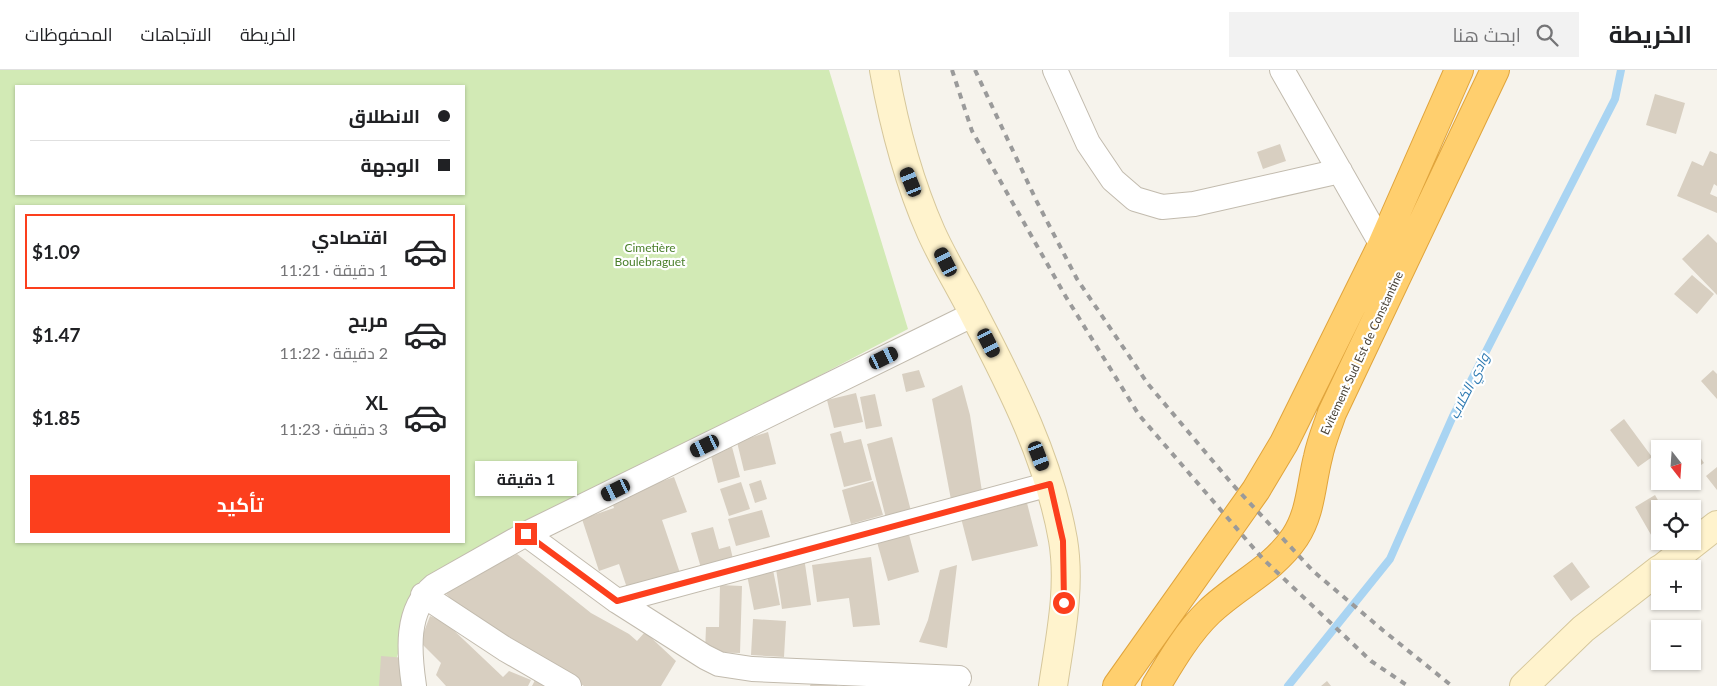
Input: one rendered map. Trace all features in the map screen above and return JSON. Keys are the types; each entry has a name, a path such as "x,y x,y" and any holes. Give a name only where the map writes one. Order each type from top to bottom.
{"highway":[{"path":"1117,686 1260,482 1284,443 1382,245 1458,70"},
{"name":"Evitement Sud Est de Constantine","path":"1156,686 1193,630 1208,613 1271,564 1295,537 1309,504 1318,456 1332,413 1496,70"}],"street":[{"path":"884,70 905,165 932,233 1017,397 1050,484 1063,541 1065,573 1064,603 1053,686"},
{"path":"1055,70 1088,143 1113,180 1135,199 1162,207 1194,204 1340,172"},
{"path":"1282,70 1382,245"},
{"path":"414,686 411,665 412,630 423,595 462,569 526,534 974,314"},
{"path":"617,601 1050,484"},
{"path":"1672,560 1717,525"},
{"path":"526,534 617,601 705,657 735,668 960,678"},
{"path":"1524,686 1583,629 1651,576"},
{"path":"423,595 505,649 570,686"}],"green space":[{"name":"Cimetière Boulebraguet","path":"0,70 829,70 908,329 416,588 389,686 0,686"}],"building":[{"path":"1655,94 1685,103 1676,134 1646,125"},
{"path":"1280,144 1286,161 1263,169 1257,152"},
{"path":"1710,151 1717,154 1717,186 1714,184 1710,194 1717,197 1717,213 1677,196 1692,161 1703,166"},
{"path":"1708,234 1717,243 1717,295 1682,259"},
{"path":"1692,275 1714,294 1697,314 1674,294"},
{"path":"919,370 925,387 906,392 902,374"},
{"path":"1713,370 1717,374 1717,399 1701,381"},
{"path":"962,385 970,415 983,498 952,505 932,399"},
{"path":"856,393 863,422 834,428 827,400"},
{"path":"875,394 882,426 866,429 860,397"},
{"path":"1624,419 1651,458 1638,467 1610,430"},
{"path":"841,431 844,443 861,439 872,480 844,487 830,434"},
{"path":"768,432 776,464 744,471 737,442"},
{"path":"892,437 911,511 886,518 867,444"},
{"path":"732,447 740,477 718,483 710,452"},
{"path":"1717,467 1717,490 1706,476"},
{"path":"674,477 687,512 662,520 681,576 629,594 619,564 599,571 582,519 614,508 611,499"},
{"path":"761,480 767,499 755,503 749,484"},
{"path":"873,481 883,515 851,524 842,490"},
{"path":"741,482 750,509 729,516 720,489"},
{"path":"1655,495 1658,500 1651,500 1651,535 1635,507"},
{"path":"1027,503 1038,546 972,561 961,518"},
{"path":"762,510 770,537 736,546 728,519"},
{"path":"713,527 719,549 730,546 733,559 701,568 691,533"},
{"path":"907,527 919,572 888,581 875,535"},
{"path":"517,554 591,613 629,634 637,641 645,632 676,661 661,686 584,686 483,630 442,590"},
{"path":"804,557 811,605 782,609 775,562"},
{"path":"871,557 880,625 853,627 849,598 817,602 812,565"},
{"path":"1572,562 1590,587 1571,601 1553,576"},
{"path":"772,565 780,605 754,610 746,570"},
{"path":"957,565 947,648 919,642 928,620 940,570"},
{"path":"720,585 742,586 740,653 705,652 706,627 719,627"},
{"path":"430,616 445,622 503,677 509,671 531,680 528,686 446,686 436,675 441,663 420,642"},
{"path":"753,619 786,621 784,657 751,655"},
{"path":"381,656 406,658 404,686 379,686"},
{"path":"814,674 838,683 837,686 810,686"},
{"path":"535,680 547,686 532,686"},
{"path":"1327,681 1331,686 1321,686"}],"waterway":[{"name":"وادي الكلاب","path":"1288,686 1390,559 1453,416 1615,99 1621,70"}],"railway":[{"path":"952,70 972,131 1066,297 1139,415 1263,559 1371,661 1408,686"},
{"path":"975,70 1037,202 1077,279 1148,384 1233,485 1313,571 1452,686"}],"route":[{"path":"526,534 617,601 1050,484 1063,541 1064,603"}]}
